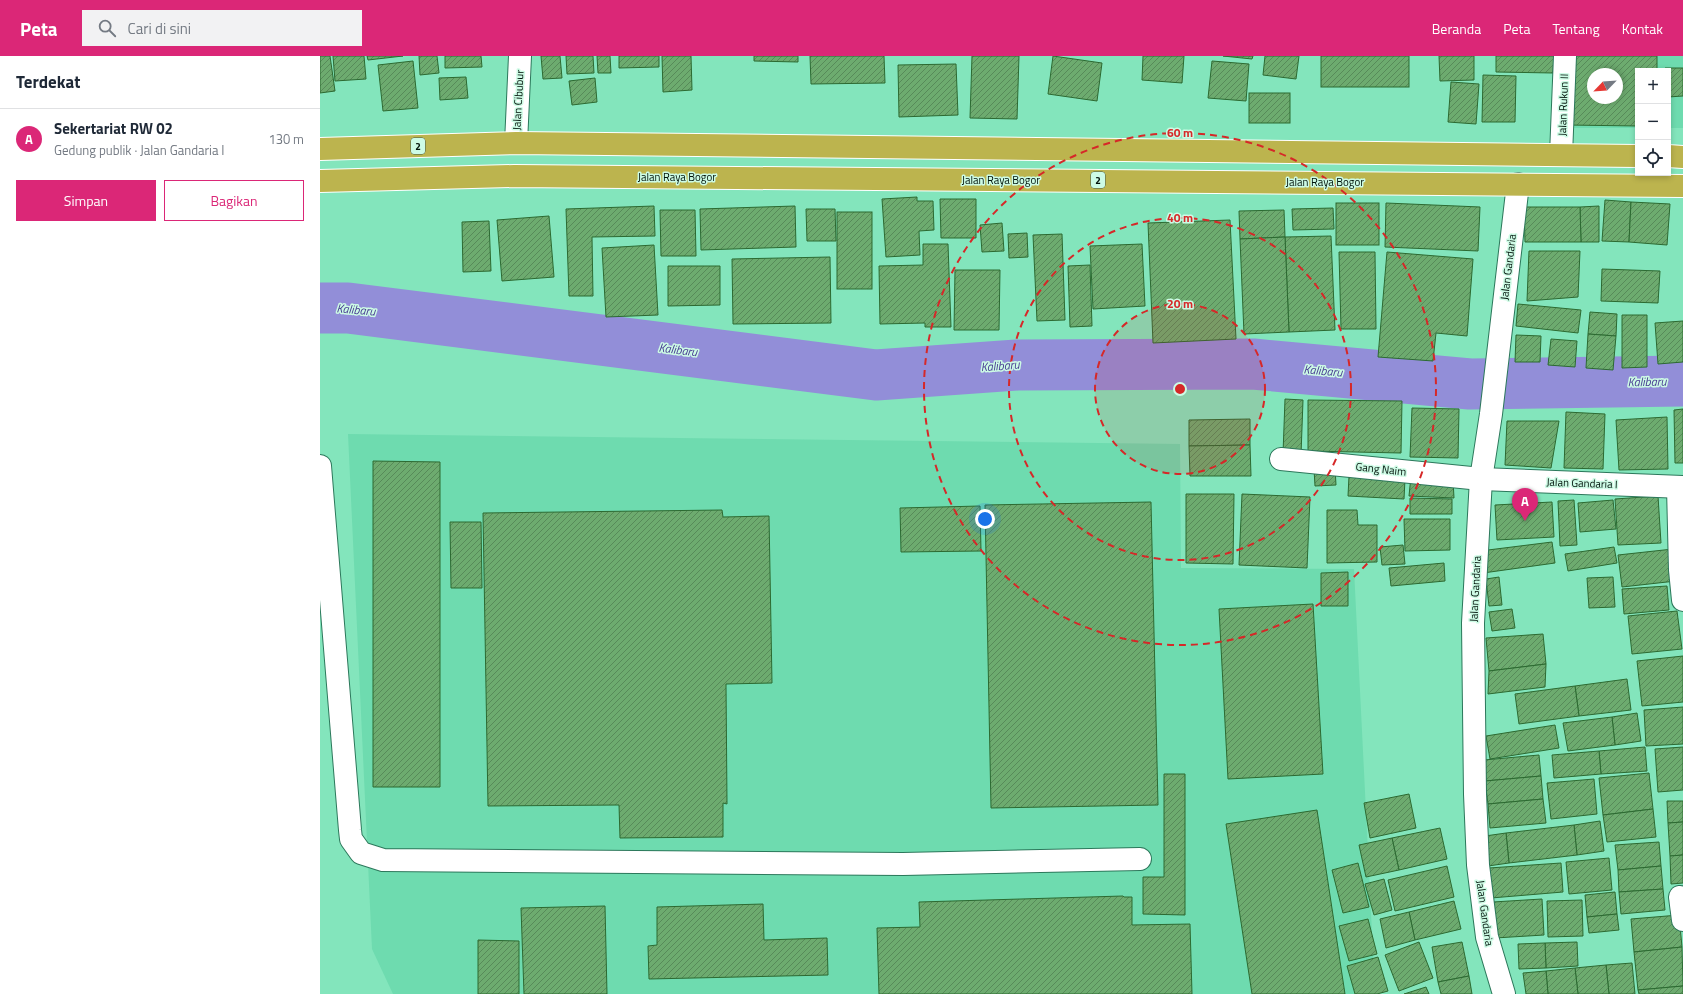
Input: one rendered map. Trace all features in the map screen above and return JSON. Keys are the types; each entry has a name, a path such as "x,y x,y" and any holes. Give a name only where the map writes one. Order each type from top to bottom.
{"highway":[{"name":"2","path":"320,149 516,143 1635,156"},
{"path":"514,176 516,143"},
{"path":"1671,156 1683,157"},
{"name":"Jalan Raya Bogor","path":"320,181 514,176 1683,186"}],"street":[{"name":"Jalan Cibubur","path":"516,143 520,56"},
{"name":"Jalan Rukun II","path":"1561,155 1565,56"},
{"name":"Jalan Gandaria","path":"1504,994 1490,949 1478,865 1475,794 1473,623 1481,479 1491,414 1518,184"},
{"name":"Gang Naim","path":"1281,459 1481,479"},
{"path":"320,466 350,830 351,839 361,853 383,860 887,864 1140,859"},
{"name":"Jalan Gandaria I","path":"1481,479 1681,487"},
{"path":"1681,487 1680,570 1683,600"},
{"path":"1680,897 1683,920"}],"shaded area":[{"path":"1560,56 1683,56 1683,128 1671,128 1671,68 1635,68 1635,128 1561,128"},
{"path":"348,434 1180,444 1181,568 1354,569 1375,994 393,994 372,949"}],"building":[{"path":"320,56 330,56 335,91 320,93"},
{"path":"333,56 364,56 366,79 335,81"},
{"path":"367,56 403,56 368,60"},
{"path":"419,56 437,56 439,73 420,75"},
{"path":"445,56 481,56 482,67 445,68"},
{"path":"541,56 560,56 562,78 543,79"},
{"path":"566,56 593,56 594,73 567,74"},
{"path":"597,56 610,56 611,73 598,73"},
{"path":"619,56 659,56 659,67 619,68"},
{"path":"662,56 691,56 692,90 663,92"},
{"path":"754,56 798,56 798,62 754,61"},
{"path":"810,56 884,56 885,83 811,84"},
{"path":"972,56 1019,56 1017,119 970,118"},
{"path":"1053,56 1102,63 1097,101 1048,94"},
{"path":"1143,56 1184,56 1182,83 1142,80"},
{"path":"1223,56 1253,56 1252,59"},
{"path":"1265,56 1299,56 1296,79 1263,75"},
{"path":"1321,56 1409,56 1409,87 1321,87"},
{"path":"1439,56 1474,56 1474,80 1440,81"},
{"path":"1496,56 1554,56 1553,73 1496,72"},
{"path":"1568,56 1657,56 1657,68 1635,68 1635,126 1567,125"},
{"path":"413,61 418,108 383,111 378,65"},
{"path":"1212,61 1249,64 1246,101 1208,98"},
{"path":"956,64 958,115 899,117 898,65"},
{"path":"1671,68 1683,68 1683,96 1671,97"},
{"path":"1483,75 1516,76 1515,122 1482,122"},
{"path":"466,77 468,98 440,100 439,78"},
{"path":"595,78 597,102 572,105 569,81"},
{"path":"1451,82 1479,84 1476,124 1448,122"},
{"path":"1249,93 1290,93 1290,123 1249,123"},
{"path":"917,197 917,201 933,201 934,230 919,231 920,255 886,257 882,199"},
{"path":"940,199 976,199 976,238 941,238"},
{"path":"1605,200 1631,202 1629,242 1602,241"},
{"path":"1631,202 1670,204 1667,245 1629,242"},
{"path":"1336,203 1379,203 1379,245 1336,245"},
{"path":"1386,203 1480,207 1478,251 1385,247"},
{"path":"654,206 655,236 592,237 593,296 569,296 566,209"},
{"path":"795,206 796,247 701,250 700,209"},
{"path":"1599,206 1599,242 1581,242 1580,207"},
{"path":"1524,207 1580,207 1581,242 1525,242"},
{"path":"1333,208 1334,229 1293,230 1292,209"},
{"path":"806,209 835,209 836,241 807,241"},
{"path":"660,210 695,210 696,256 661,256"},
{"path":"1284,210 1285,237 1240,239 1239,211"},
{"path":"837,212 872,212 872,289 837,289"},
{"path":"549,216 554,277 502,281 497,220"},
{"path":"1230,220 1236,339 1153,343 1148,223"},
{"path":"489,221 491,271 463,272 462,222"},
{"path":"1002,223 1004,251 982,252 980,225"},
{"path":"1027,233 1028,257 1009,258 1008,234"},
{"path":"1062,234 1065,320 1037,321 1033,235"},
{"path":"1331,236 1335,330 1289,332 1285,237"},
{"path":"1285,237 1289,332 1244,334 1240,239"},
{"path":"923,244 948,244 951,327 925,327 925,323 880,324 879,266 923,265"},
{"path":"1142,244 1145,306 1093,309 1090,246"},
{"path":"654,245 658,315 606,317 602,248"},
{"path":"1529,251 1580,251 1578,297 1527,301"},
{"path":"1339,252 1375,252 1376,329 1341,329"},
{"path":"1387,252 1473,259 1467,336 1436,333 1433,361 1378,357"},
{"path":"830,257 831,323 733,324 732,259"},
{"path":"1090,265 1092,326 1070,327 1068,266"},
{"path":"668,266 720,266 720,305 668,306"},
{"path":"1602,269 1660,271 1658,303 1601,301"},
{"path":"955,270 1000,270 999,330 954,330"},
{"path":"1518,304 1581,310 1578,333 1516,326"},
{"path":"1590,312 1617,314 1616,336 1588,334"},
{"path":"1622,315 1647,315 1647,367 1622,368"},
{"path":"1683,321 1683,362 1658,364 1655,323"},
{"path":"1588,334 1616,336 1613,370 1586,368"},
{"path":"1516,335 1541,336 1540,362 1515,362"},
{"path":"1551,339 1577,341 1575,367 1548,365"},
{"path":"1285,399 1303,400 1301,455 1283,454"},
{"path":"1308,400 1402,401 1401,453 1308,451"},
{"path":"1412,408 1459,409 1458,458 1410,457"},
{"path":"1683,409 1683,463 1675,463 1674,410"},
{"path":"1566,412 1605,414 1603,469 1564,468"},
{"path":"1667,417 1668,469 1619,470 1616,420"},
{"path":"1250,419 1250,445 1189,446 1189,420"},
{"path":"1507,421 1559,421 1551,468 1505,465"},
{"path":"1250,445 1251,476 1190,476 1189,446"},
{"path":"373,461 440,462 440,787 373,787"},
{"path":"1335,468 1336,485 1315,486 1314,469"},
{"path":"1349,476 1405,479 1404,499 1348,496"},
{"path":"1411,476 1453,480 1454,498 1409,496"},
{"path":"1186,494 1234,494 1233,564 1186,563"},
{"path":"1242,494 1310,497 1307,568 1239,565"},
{"path":"1658,496 1661,543 1618,545 1615,499"},
{"path":"1410,498 1452,499 1452,514 1410,514"},
{"path":"1574,500 1577,545 1560,546 1558,501"},
{"path":"1613,500 1616,529 1580,532 1578,503"},
{"path":"1151,502 1158,805 991,808 985,505"},
{"path":"1552,502 1554,537 1497,540 1495,505"},
{"path":"980,506 981,551 901,552 900,508"},
{"path":"722,510 723,517 769,516 772,683 726,684 727,804 723,803 723,837 620,838 619,805 488,806 483,513"},
{"path":"1327,510 1357,510 1358,525 1377,525 1377,562 1327,563"},
{"path":"1404,519 1450,519 1450,550 1405,551"},
{"path":"450,522 481,522 482,588 451,588"},
{"path":"1552,542 1555,563 1483,573 1480,551"},
{"path":"1403,545 1405,564 1382,565 1380,547"},
{"path":"1614,547 1617,563 1568,571 1565,554"},
{"path":"1673,549 1676,581 1622,587 1618,555"},
{"path":"1444,563 1445,581 1391,586 1389,568"},
{"path":"1348,572 1348,606 1321,606 1321,573"},
{"path":"1499,577 1502,605 1489,606 1486,579"},
{"path":"1613,577 1615,607 1589,608 1587,578"},
{"path":"1667,586 1669,610 1624,614 1622,589"},
{"path":"1313,604 1323,774 1228,779 1219,609"},
{"path":"1512,609 1515,628 1492,631 1489,612"},
{"path":"1677,611 1682,649 1632,654 1628,616"},
{"path":"1543,634 1546,664 1489,671 1486,638"},
{"path":"1683,656 1683,702 1642,706 1637,661"},
{"path":"1546,664 1545,687 1488,694 1489,671"},
{"path":"1627,679 1631,710 1579,716 1575,686"},
{"path":"1575,686 1579,716 1519,724 1515,694"},
{"path":"1683,707 1683,744 1646,746 1644,710"},
{"path":"1637,713 1641,741 1615,745 1612,717"},
{"path":"1612,717 1615,745 1568,751 1563,723"},
{"path":"1555,725 1559,748 1490,759 1486,736"},
{"path":"1645,747 1647,771 1601,774 1599,751"},
{"path":"1683,747 1683,790 1658,792 1655,749"},
{"path":"1599,751 1601,774 1554,778 1552,755"},
{"path":"1539,755 1541,776 1485,781 1484,760"},
{"path":"1649,773 1653,809 1603,815 1599,778"},
{"path":"1164,774 1185,774 1185,915 1143,914 1143,877 1164,877"},
{"path":"1541,776 1543,799 1488,804 1485,781"},
{"path":"1594,779 1597,814 1551,819 1547,783"},
{"path":"1409,794 1416,828 1370,838 1364,803"},
{"path":"1543,799 1546,823 1490,828 1488,804"},
{"path":"1667,801 1683,801 1683,822 1668,823"},
{"path":"1653,809 1656,837 1607,842 1603,815"},
{"path":"1317,810 1345,994 1252,994 1226,824"},
{"path":"1600,821 1604,851 1577,855 1574,825"},
{"path":"1683,822 1683,855 1670,856 1668,823"},
{"path":"1574,825 1577,855 1509,863 1506,833"},
{"path":"1440,828 1447,859 1399,870 1392,838"},
{"path":"1506,833 1509,863 1488,866 1485,836"},
{"path":"1392,838 1399,870 1366,877 1359,845"},
{"path":"1659,842 1661,866 1618,870 1615,845"},
{"path":"1683,855 1683,883 1671,884 1670,856"},
{"path":"1609,858 1612,890 1569,894 1566,862"},
{"path":"1358,863 1369,907 1343,913 1332,870"},
{"path":"1561,863 1563,892 1491,898 1489,868"},
{"path":"1447,866 1454,897 1395,911 1388,880"},
{"path":"1661,866 1663,889 1619,892 1618,870"},
{"path":"1384,879 1392,910 1374,915 1365,884"},
{"path":"1663,889 1665,910 1621,914 1619,892"},
{"path":"1615,892 1617,914 1587,917 1585,895"},
{"path":"1123,896 1132,897 1132,925 1190,924 1192,994 879,994 877,928 920,927 919,902"},
{"path":"1542,899 1544,935 1495,938 1493,902"},
{"path":"1582,900 1583,936 1548,937 1547,901"},
{"path":"1454,901 1461,929 1415,940 1409,912"},
{"path":"763,904 764,940 827,938 828,975 649,979 648,946 657,945 657,907"},
{"path":"605,906 607,994 524,994 521,908"},
{"path":"1409,912 1415,940 1386,948 1380,919"},
{"path":"1617,914 1619,930 1589,933 1587,917"},
{"path":"1679,915 1682,947 1634,952 1631,919"},
{"path":"1368,919 1377,954 1349,961 1339,926"},
{"path":"478,940 519,941 519,994 478,994"},
{"path":"1419,942 1433,978 1399,991 1385,955"},
{"path":"1462,942 1469,976 1438,982 1432,947"},
{"path":"1577,942 1578,966 1546,968 1545,943"},
{"path":"1545,943 1546,968 1519,969 1518,944"},
{"path":"1682,947 1683,986 1638,990 1634,952"},
{"path":"1378,957 1388,991 1377,994 1355,994 1347,966"},
{"path":"1632,963 1635,994 1609,994 1606,965"},
{"path":"1606,965 1609,994 1578,994 1575,968"},
{"path":"1575,968 1578,994 1548,994 1546,971"},
{"path":"1546,971 1548,994 1526,994 1523,973"},
{"path":"1469,976 1472,994 1441,994 1438,982"},
{"path":"1683,986 1683,994 1639,994 1638,990"},
{"path":"1426,987 1429,994 1404,994"}],"waterway":[{"name":"Kalibaru","path":"320,308 348,308 876,375 1017,365 1253,364 1470,384 1683,381"}],"place":[{"name":"Sekertariat RW 02","path":"1525,521"}]}
